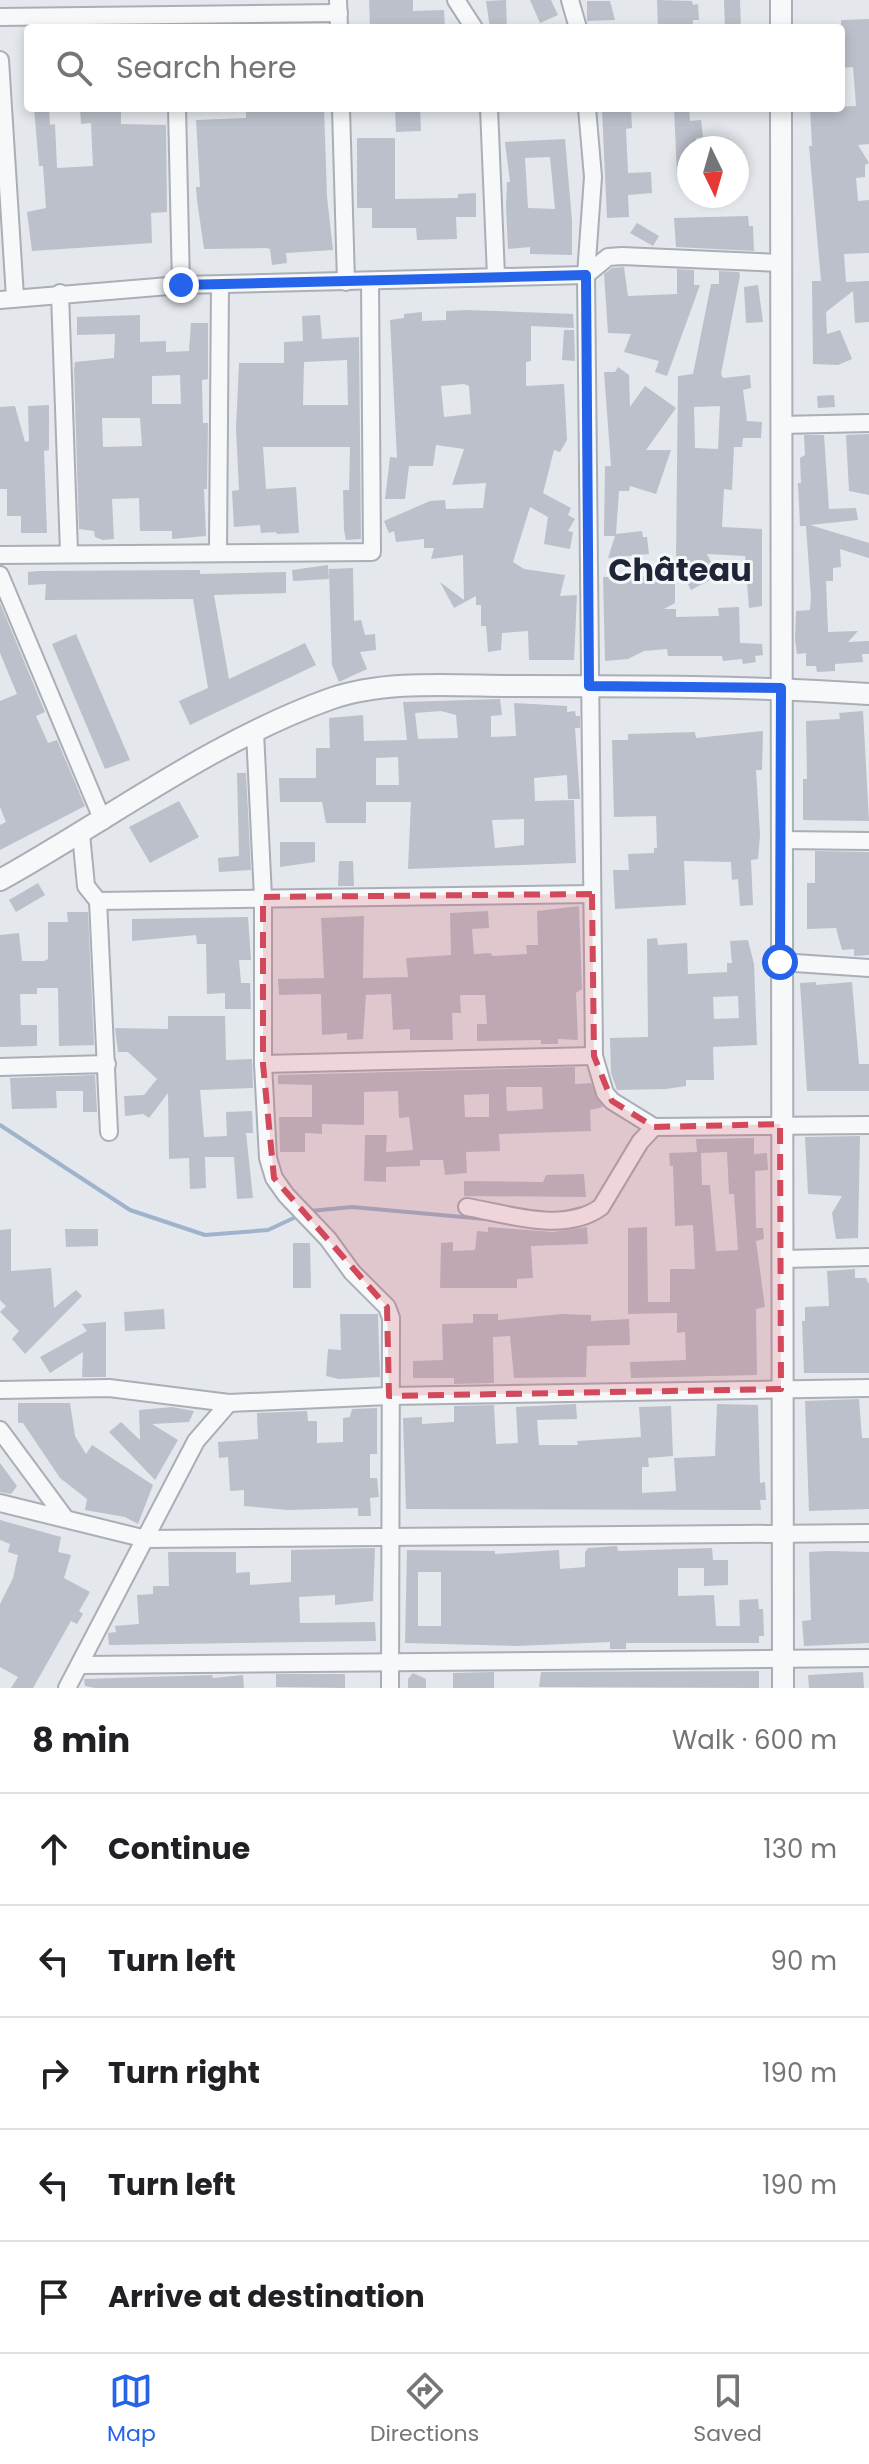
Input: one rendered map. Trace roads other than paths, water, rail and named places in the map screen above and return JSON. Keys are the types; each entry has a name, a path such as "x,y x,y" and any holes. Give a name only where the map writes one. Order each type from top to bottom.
{"street":[{"path":"456,0 471,24"},
{"path":"570,0 577,24"},
{"path":"781,0 781,24"},
{"path":"0,17 174,21 339,14"},
{"path":"0,60 8,299 181,285 586,275 608,257 622,256 781,263"},
{"path":"177,112 181,285"},
{"path":"341,112 346,282"},
{"path":"489,112 496,276"},
{"path":"587,112 593,177 586,275 594,1056 605,1093 612,1101 654,1127 869,1125"},
{"path":"781,112 783,1688"},
{"path":"0,555 218,550 372,552 370,282"},
{"path":"218,550 220,285"},
{"path":"60,293 69,552"},
{"path":"781,425 869,423"},
{"path":"0,575 103,821"},
{"path":"0,880 255,732 329,699 361,692 443,686 589,686 781,688 869,694"},
{"path":"255,732 263,897 265,1138 274,1178 328,1239 352,1272 387,1307 392,1330 388,1539 390,1688"},
{"path":"81,834 86,886 98,901 109,1132"},
{"path":"781,840 869,841"},
{"path":"98,901 592,894"},
{"path":"780,962 865,971"},
{"path":"263,1064 594,1056"},
{"path":"0,1067 107,1064"},
{"path":"467,1207 545,1220 565,1220 593,1212 601,1207 640,1142 654,1127"},
{"path":"783,1259 869,1257"},
{"path":"0,1390 109,1388 229,1403 389,1396 869,1388"},
{"path":"67,1688 196,1441 229,1403"},
{"path":"0,1430 65,1518"},
{"path":"0,1503 146,1539 869,1533"},
{"path":"80,1665 869,1658"}],"waterway":[{"path":"0,1125 130,1210 205,1235 268,1230 298,1216"},
{"path":"310,1211 352,1207 496,1220"},
{"path":"560,1213 587,1207"}],"district":[{"name":"Château","path":"680,569"}]}
